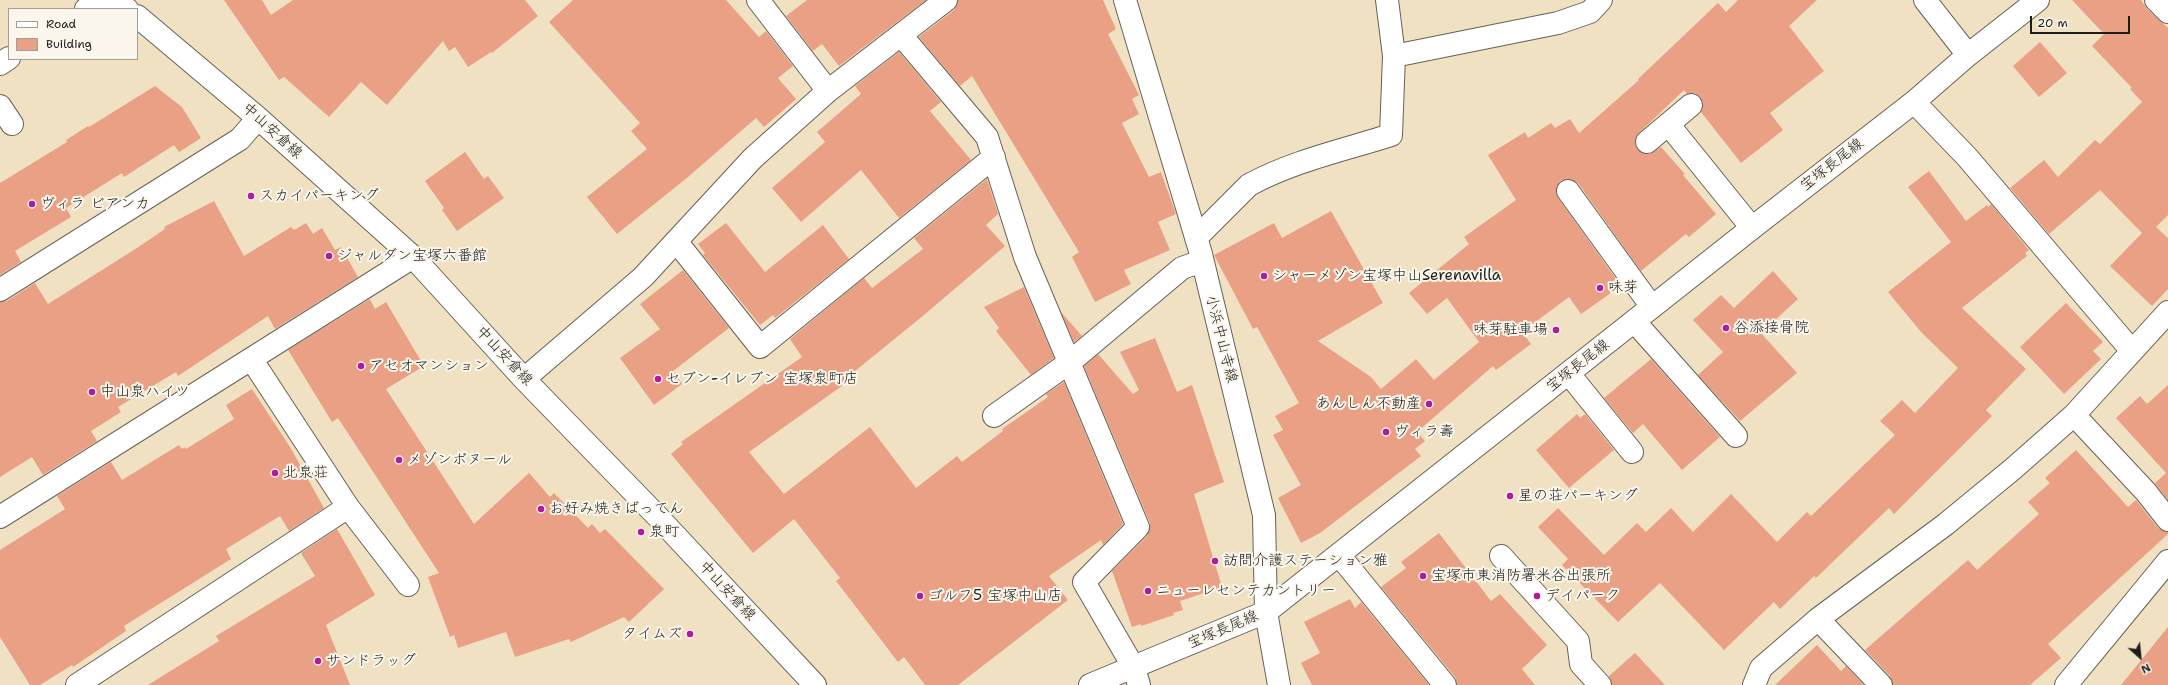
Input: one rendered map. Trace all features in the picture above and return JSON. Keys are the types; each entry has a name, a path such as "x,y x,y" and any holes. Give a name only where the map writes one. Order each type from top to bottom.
{"street":[{"path":"88,8 102,0"},
{"path":"115,0 126,8"},
{"path":"758,0 828,91"},
{"name":"小浜中山寺線","path":"1125,0 1196,238 1264,515 1266,612 1279,685"},
{"path":"1196,238 1249,185 1260,179 1286,168 1391,135 1394,56 1387,0"},
{"path":"1394,56 1558,23 1590,12 1600,0"},
{"path":"1925,0 1968,55"},
{"name":"宝塚長尾線","path":"1090,685 1137,676 1266,612 1914,102 1968,55 2038,0"},
{"path":"2156,0 2168,12"},
{"path":"524,379 643,277 753,158 828,91 901,35 939,2"},
{"name":"中山安倉線","path":"138,17 258,118 413,257 524,379 658,517 811,684"},
{"path":"901,35 987,137 1025,257 1138,527 1084,582 1137,676"},
{"path":"1914,102 1967,157 2132,352"},
{"path":"1647,142 1691,105"},
{"path":"0,106 12,124"},
{"path":"0,290 240,139 258,118"},
{"path":"1668,124 1752,228"},
{"path":"676,241 760,347 994,157"},
{"path":"1568,192 1652,307"},
{"path":"0,517 252,360 413,257"},
{"path":"994,416 1070,362 1182,268 1202,261"},
{"path":"1754,685 1761,668 1818,619 1946,524 2014,468 2074,415 2168,312"},
{"path":"1634,321 1736,436"},
{"path":"252,360 348,507 408,585"},
{"path":"1569,374 1632,452"},
{"path":"2074,415 2146,492 2168,520"},
{"path":"76,685 348,507"},
{"path":"1339,555 1445,685"},
{"path":"1501,556 1578,641 1581,664 1600,685"},
{"path":"2066,685 2168,561"},
{"path":"1818,619 1881,685"}],"building":[{"path":"224,0 262,0 271,15 293,0 525,0 538,16 492,53 491,52 468,67 455,47 449,51 443,41 387,105 361,82 329,117 284,77 279,80"},
{"path":"573,0 726,0 759,37 766,31 793,66 778,78 796,99 764,127 756,118 688,177 617,234 587,197 647,149 631,131 640,123 549,22"},
{"path":"807,0 926,0 839,66 822,44 813,51 786,16"},
{"path":"958,0 1103,0 1116,29 1108,34 1139,95 1132,99 1139,114 1122,123 1149,177 1161,172 1176,214 1158,222 1170,250 1124,270 1131,284 1095,302 1072,257 1079,252 972,76 960,86 919,37 954,10"},
{"path":"1738,0 1817,0 1789,26 1824,71 1770,113 1783,130 1741,163 1701,112 1703,102 1695,93 1687,94 1684,90 1639,133 1635,144 1638,150 1649,154 1661,147 1685,174 1683,175 1716,214 1689,237 1686,234 1641,271 1578,183 1567,179 1560,181 1556,192 1558,198 1621,286 1581,314 1569,297 1522,332 1531,344 1496,370 1493,366 1417,432 1425,441 1415,449 1421,456 1320,533 1301,543 1278,498 1301,485 1273,435 1283,430 1275,416 1299,403 1257,327 1253,329 1214,255 1274,223 1282,238 1331,211 1383,303 1318,341 1371,377 1381,389 1416,359 1434,380 1479,342 1447,298 1427,314 1409,293 1469,244 1464,237 1516,200 1488,155 1525,132 1528,138 1551,123 1555,128 1570,119 1579,133 1639,80 1638,79 1718,3 1726,12"},
{"path":"2072,0 2141,0 2147,9 2168,28 2168,215 2156,227 2168,238 2168,289 2152,306 2110,266 2142,233 2100,190 2049,234 2010,188 2044,160 2058,177 2095,140 2100,144 2142,102 2130,89 2132,88 2092,46 2104,34"},
{"path":"2040,42 2067,73 2039,97 2013,66"},
{"path":"899,52 941,102 930,111 971,160 899,218 861,170 801,222 772,188 825,142 817,132 861,94 855,86"},
{"path":"155,86 182,107 201,138 179,152 174,145 124,177 122,173 66,208 71,217 15,251 21,262 0,275 0,183 67,142 66,140 88,126 89,127"},
{"path":"465,152 484,179 488,176 504,198 457,231 442,210 444,208 425,181"},
{"path":"1929,171 1966,221 1987,205 1988,207 1991,204 2029,250 2025,253 2027,256 1962,308 2026,369 1986,410 1992,416 1894,514 1889,508 1816,578 1814,576 1780,609 1774,602 1724,650 1660,583 1618,622 1562,565 1568,559 1538,527 1558,508 1604,555 1637,523 1646,532 1671,508 1693,532 1731,494 1777,542 1807,512 1811,516 1895,435 1880,421 1902,400 1915,413 1958,368 1921,332 1888,292 1951,242 1908,187"},
{"path":"987,179 998,214 986,225 1005,246 924,315 844,380 846,383 749,452 784,494 870,427 916,488 957,456 962,462 1003,431 1002,429 1048,397 1046,394 1064,382 1123,524 1103,545 1101,540 1049,576 1068,600 958,685 925,685 904,657 898,662 836,581 840,578 794,519 753,553 671,454 683,444 681,442 802,357 790,339 864,278 872,288 923,249 914,238"},
{"path":"214,201 244,256 291,227 294,230 306,223 313,234 322,228 335,250 341,247 358,277 275,329 268,316 178,376 176,372 118,407 121,412 91,431 97,441 43,475 32,457 0,477 0,302 7,301 35,283 48,304 137,248 165,229 164,227"},
{"path":"726,223 765,272 823,225 849,259 775,318 773,315 760,325 703,255 705,253 698,244"},
{"path":"683,270 729,328 673,371 682,384 654,405 620,358 660,329 640,304"},
{"path":"1773,271 1798,299 1761,333 1797,373 1740,421 1698,375 1723,352 1693,320 1721,295 1734,308"},
{"path":"1024,287 1054,358 1031,375 996,331 999,328 984,307"},
{"path":"370,299 375,309 386,302 424,366 386,389 474,524 529,473 550,497 554,493 588,528 592,524 600,533 605,529 664,589 629,622 624,617 571,642 569,639 515,657 506,632 458,648 454,635 450,637 428,577 439,573 338,418 332,422 288,350"},
{"path":"2066,303 2103,342 2093,351 2101,359 2064,394 2020,347"},
{"path":"1061,312 1082,336 1074,342"},
{"path":"1155,338 1177,392 1192,385 1224,482 1194,494 1222,587 1180,601 1183,610 1173,613 1174,615 1141,626 1141,624 1132,627 1112,571 1147,536 1150,530 1150,523 1084,366 1098,354 1133,394 1139,390 1120,352"},
{"path":"1651,359 1720,437 1682,470 1643,424 1633,433 1604,398"},
{"path":"2168,385 2168,500 2155,483 2166,473 2116,418 2140,396 2147,404"},
{"path":"252,389 290,447 324,508 289,531 280,516 226,549 231,559 124,626 126,631 73,667 72,665 40,685 30,685 0,637 0,550 65,509 57,496 111,462 122,480 179,445 182,449 185,447 186,449 234,419 226,405"},
{"path":"1577,414 1580,418 1585,414 1614,450 1569,488 1536,450"},
{"path":"2076,450 2128,507 2136,500 2158,528 2168,532 2168,534 2048,644 2061,658 2030,685 1893,685 1890,676 1865,650 1968,560 1977,570 2039,514 2028,502 2050,483 2045,478"},
{"path":"337,529 375,595 326,625 350,685 148,685 219,641 216,636 315,576 301,553"},
{"path":"1439,533 1491,601 1500,594 1547,645 1522,669 1535,685 1457,685 1455,677 1381,587 1406,568 1401,562"},
{"path":"1350,599 1355,608 1361,602 1429,685 1312,685 1301,663 1320,653 1304,622"},
{"path":"2168,627 2168,685 2121,685"},
{"path":"1817,645 1841,671 1846,666 1864,685 1775,685"},
{"path":"1635,653 1665,685 1612,685 1609,676"}],"place":[{"name":"スカイパーキング","path":"251,196"},
{"name":"ヴィラ ビアンカ","path":"32,204"},
{"name":"ジャルダン宝塚六番館","path":"329,256"},
{"name":"シャーメゾン宝塚中山Serenavilla","path":"1264,276"},
{"name":"味芽","path":"1600,288"},
{"name":"谷添接骨院","path":"1726,328"},
{"name":"味芽駐車場","path":"1556,330"},
{"name":"アセオマンション","path":"361,366"},
{"name":"セブン-イレブン 宝塚泉町店","path":"658,379"},
{"name":"中山泉ハイツ","path":"92,392"},
{"name":"あんしん不動産","path":"1429,404"},
{"name":"ヴィラ壽","path":"1386,432"},
{"name":"メゾンボヌール","path":"399,460"},
{"name":"北泉荘","path":"275,473"},
{"name":"星の荘パーキング","path":"1510,496"},
{"name":"お好み焼きばってん","path":"541,509"},
{"name":"泉町","path":"641,532"},
{"name":"訪問介護ステーション雅","path":"1215,561"},
{"name":"宝塚市東消防署米谷出張所","path":"1423,576"},
{"name":"ニューレセンテカントリー","path":"1148,591"},
{"name":"ゴルフ5 宝塚中山店","path":"920,596"},
{"name":"デイパーク","path":"1537,596"},
{"name":"タイムズ","path":"690,634"},
{"name":"サンドラッグ","path":"318,661"}]}
